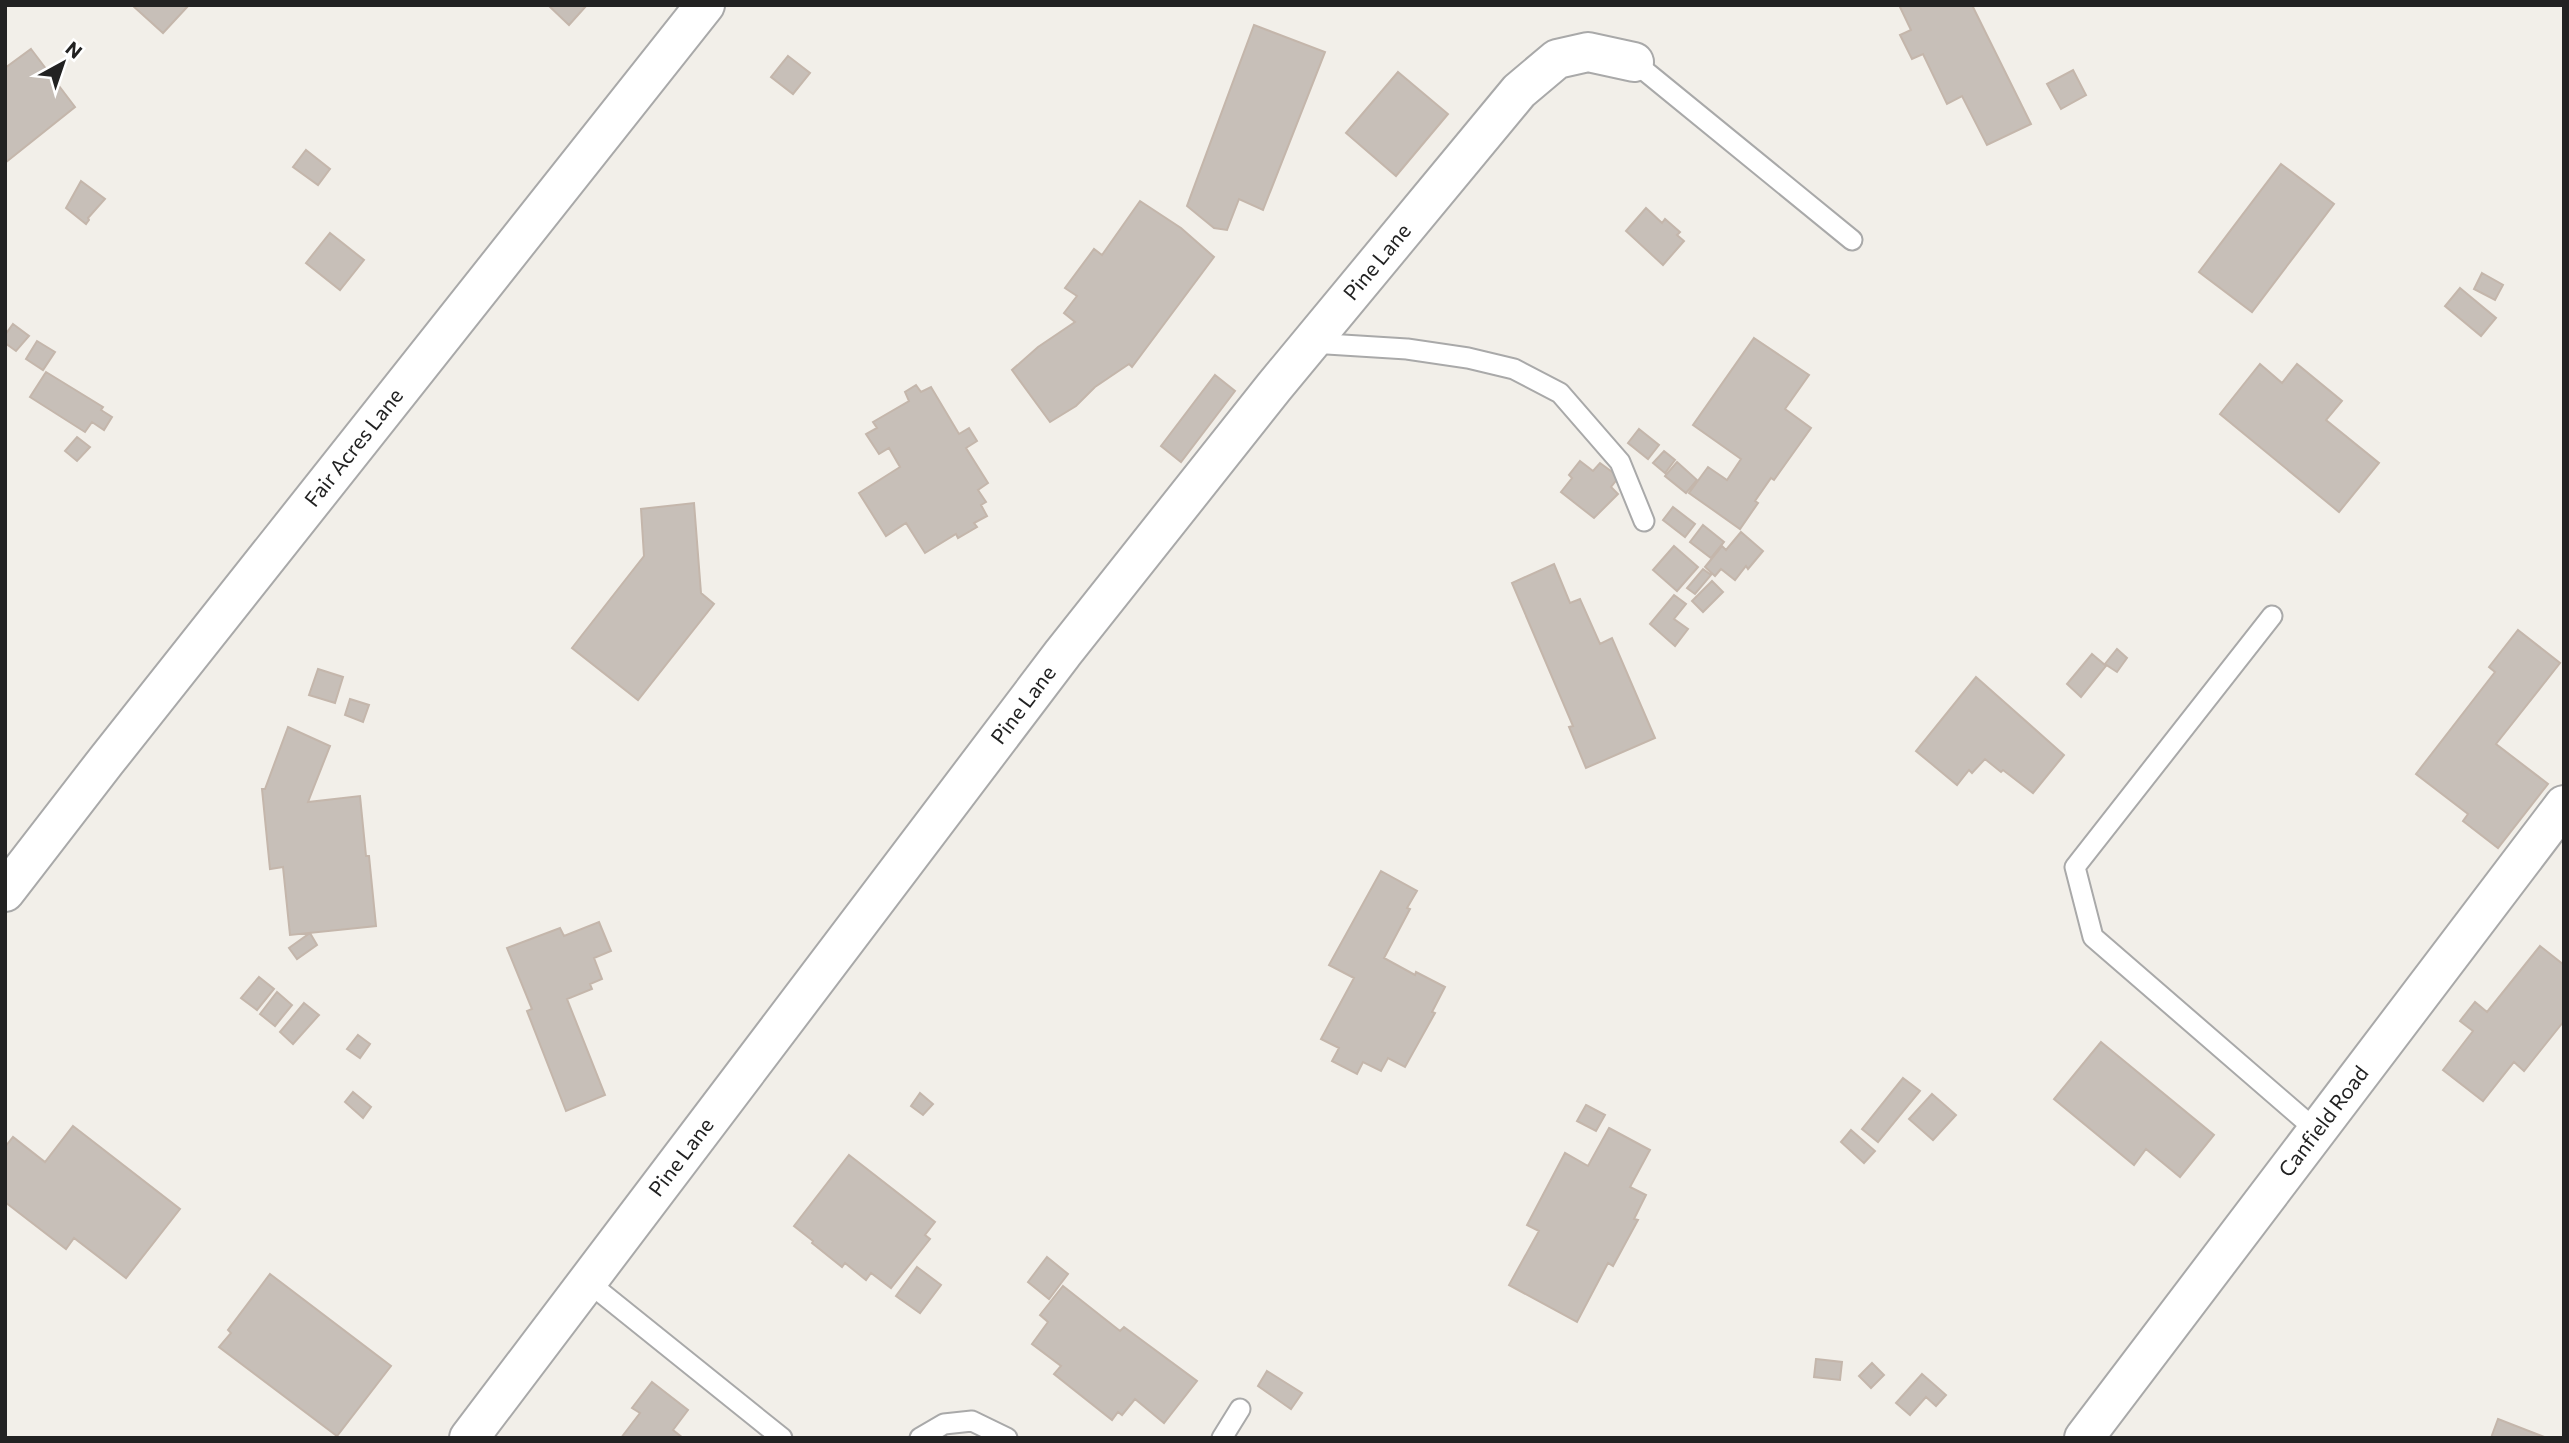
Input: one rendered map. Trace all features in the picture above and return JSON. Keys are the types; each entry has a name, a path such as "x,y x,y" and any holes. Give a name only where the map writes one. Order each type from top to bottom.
{"street":[{"name":"Fair Acres Lane","path":"5,892 705,5"},
{"name":"Pine Lane","path":"469,1438 1063,653 1311,343 1519,91 1557,59 1588,52 1634,62"},
{"name":"Canfield Road","path":"2084,1438 2564,805"}],"lane":[{"path":"1634,62 1852,240"},
{"path":"1311,343 1407,349 1468,358 1514,369 1560,393 1620,461 1644,521"},
{"path":"2272,616 2075,867 2093,937 2317,1131"},
{"path":"588,1282 782,1438"},
{"path":"1222,1438 1240,1409"},
{"path":"920,1438 944,1424 972,1420 1007,1438"}],"building":[{"path":"132,5 189,5 163,33"},
{"path":"548,5 587,5 569,25"},
{"path":"1899,5 1972,5 2031,124 1987,145 1962,96 1947,104 1923,54 1912,59 1900,35 1911,30"},
{"path":"1254,25 1325,52 1263,210 1239,199 1227,230 1214,228 1187,206"},
{"path":"31,49 75,107 5,163 5,68"},
{"path":"788,56 810,73 793,94 771,77"},
{"path":"2073,70 2086,95 2061,109 2047,84"},
{"path":"1398,72 1448,114 1396,176 1346,133"},
{"path":"306,150 330,169 318,185 293,167"},
{"path":"2281,164 2334,204 2252,312 2199,272"},
{"path":"81,181 105,199 86,224 66,208"},
{"path":"1140,201 1181,228 1214,257 1132,367 1129,364 1095,387 1076,406 1050,422 1012,370 1038,347 1075,322 1064,313 1077,296 1065,288 1094,249 1102,255"},
{"path":"1646,208 1662,223 1665,219 1680,232 1677,235 1684,241 1663,265 1626,231"},
{"path":"330,233 364,260 340,290 306,263"},
{"path":"2482,273 2503,285 2495,300 2474,289"},
{"path":"2460,288 2496,318 2481,336 2445,306"},
{"path":"13,324 29,336 16,351 5,343 5,335"},
{"path":"1754,338 1809,375 1785,409 1811,428 1774,480 1771,478 1740,529 1689,493 1708,467 1727,480 1741,459 1693,425"},
{"path":"37,341 55,352 43,370 26,359"},
{"path":"2260,364 2282,383 2297,364 2342,401 2326,420 2379,463 2339,512 2220,414"},
{"path":"46,372 103,407 101,410 112,417 104,430 92,422 85,432 30,397"},
{"path":"1215,375 1235,391 1181,462 1161,446"},
{"path":"916,385 921,392 931,387 959,434 969,428 977,441 966,448 988,483 978,490 986,502 981,505 987,516 974,523 977,527 958,538 956,534 925,553 906,523 886,536 859,493 900,467 889,448 879,454 866,434 877,428 873,422 909,401 905,392"},
{"path":"1639,429 1659,445 1648,459 1628,443"},
{"path":"77,437 90,447 77,461 65,451"},
{"path":"1664,451 1675,460 1665,473 1653,463"},
{"path":"1580,461 1593,471 1600,463 1619,477 1611,487 1618,494 1594,518 1561,492"},
{"path":"1677,462 1697,480 1686,493 1665,476"},
{"path":"694,503 701,593 714,604 638,700 572,648 644,556 641,509"},
{"path":"1673,507 1695,524 1685,537 1663,520"},
{"path":"1703,525 1724,542 1711,558 1690,542"},
{"path":"1741,532 1763,551 1735,580 1721,569 1715,576 1705,567 1722,546 1726,550"},
{"path":"1674,546 1698,567 1677,591 1653,570"},
{"path":"1554,564 1570,603 1580,599 1600,644 1612,638 1655,738 1586,768 1569,727 1573,726 1512,583"},
{"path":"1703,569 1711,575 1695,594 1687,588"},
{"path":"1712,581 1723,592 1703,612 1692,601"},
{"path":"1674,595 1686,604 1674,619 1688,629 1675,646 1650,624"},
{"path":"2518,630 2560,663 2496,744 2548,784 2498,848 2463,821 2468,814 2416,774 2495,672 2489,667"},
{"path":"2117,649 2127,658 2117,672 2105,664"},
{"path":"2092,654 2106,666 2081,697 2067,684"},
{"path":"318,669 343,677 335,703 309,695"},
{"path":"1976,677 2064,755 2033,793 1985,759 1972,773 1969,770 1957,785 1916,751"},
{"path":"350,699 369,705 363,722 345,715"},
{"path":"288,727 330,746 308,802 360,796 376,926 290,935 283,867 270,869 262,789 265,789"},
{"path":"1381,871 1417,891 1384,958 1445,987 1432,1012 1435,1013 1405,1067 1388,1058 1381,1071 1363,1062 1357,1074 1332,1061 1339,1048 1321,1039 1354,978 1329,965"},
{"path":"599,922 611,951 594,958 602,979 590,984 592,989 567,999 605,1095 566,1111 527,1011 532,1009 507,948 560,928 564,936"},
{"path":"310,933 317,945 297,959 289,948"},
{"path":"2540,946 2564,965 2564,1021 2524,1071 2514,1062 2483,1101 2443,1070 2473,1031 2460,1021 2475,1002 2487,1012"},
{"path":"259,977 274,989 257,1010 241,998"},
{"path":"277,992 292,1005 275,1026 260,1014"},
{"path":"304,1003 319,1015 293,1044 280,1032"},
{"path":"358,1035 370,1044 360,1058 347,1049"},
{"path":"2101,1042 2214,1135 2180,1177 2146,1149 2134,1165 2054,1099"},
{"path":"1903,1078 1920,1091 1878,1142 1862,1129"},
{"path":"353,1092 371,1107 363,1118 345,1102"},
{"path":"920,1093 933,1104 923,1115 911,1106"},
{"path":"1932,1094 1956,1115 1933,1140 1909,1119"},
{"path":"1586,1105 1605,1115 1596,1131 1577,1121"},
{"path":"73,1126 180,1209 126,1278 74,1238 66,1249 5,1202 5,1147 13,1137 45,1162"},
{"path":"1609,1128 1650,1150 1630,1187 1646,1195 1634,1219 1638,1220 1613,1266 1608,1263 1577,1322 1509,1285 1539,1231 1527,1225 1565,1153 1588,1166"},
{"path":"1851,1130 1875,1151 1864,1163 1841,1142"},
{"path":"849,1155 935,1222 925,1235 930,1239 891,1288 871,1273 866,1280 845,1263 842,1267 794,1226"},
{"path":"1047,1257 1068,1274 1049,1299 1028,1282"},
{"path":"917,1267 941,1285 920,1313 896,1296"},
{"path":"270,1274 391,1366 337,1436 219,1347 231,1333 228,1330"},
{"path":"1063,1286 1120,1331 1124,1327 1197,1381 1164,1423 1135,1399 1122,1415 1118,1412 1112,1420 1054,1374 1061,1366 1032,1344 1048,1322 1040,1315"},
{"path":"1816,1359 1842,1362 1840,1380 1814,1377"},
{"path":"1872,1363 1884,1375 1871,1388 1859,1376"},
{"path":"1267,1371 1302,1393 1291,1409 1258,1386"},
{"path":"1922,1374 1946,1395 1936,1406 1926,1397 1910,1415 1896,1403"},
{"path":"652,1382 688,1410 673,1430 683,1438 621,1438 640,1413 632,1408"},
{"path":"2498,1419 2547,1438 2491,1438"}]}
